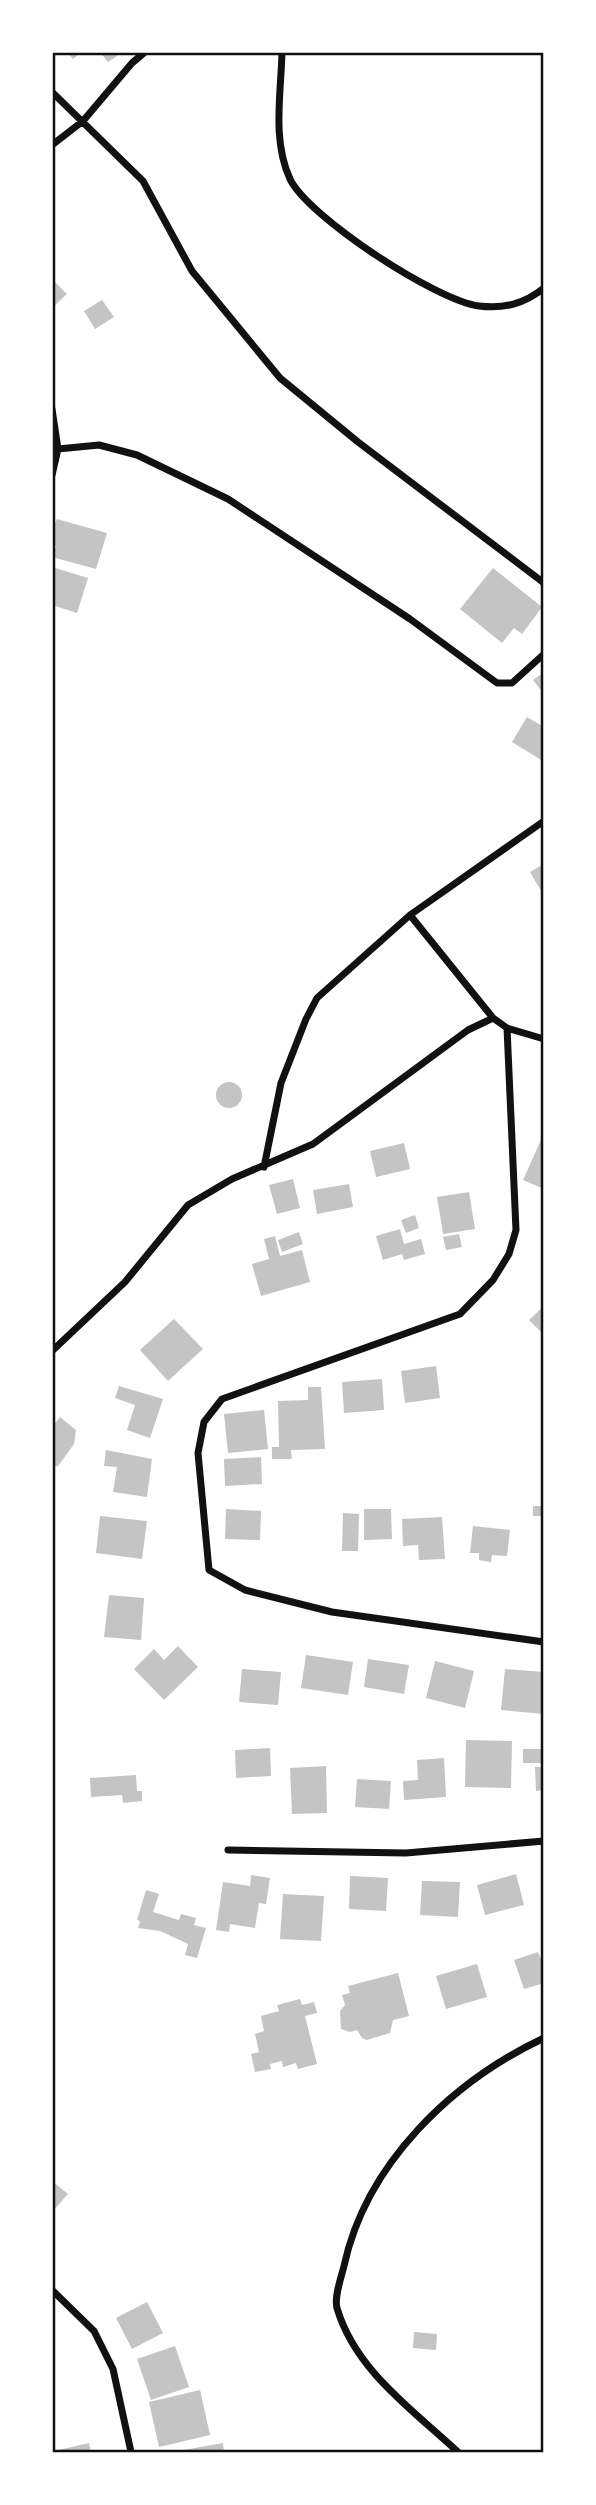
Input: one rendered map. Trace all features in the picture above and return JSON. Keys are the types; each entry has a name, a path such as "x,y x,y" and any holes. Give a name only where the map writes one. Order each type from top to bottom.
{"street":[{"path":"52,145 83,121 132,63 145,52"},
{"path":"282,52 279,146 291,182 319,213 401,272 437,292 475,306 518,304 544,288"},
{"path":"52,92 143,181 192,271 280,378 358,442 544,583"},
{"path":"52,409 58,449 52,475"},
{"path":"58,449 99,445 137,455 228,499 410,619 497,683 512,683 544,654"},
{"path":"264,1167 281,1083 317,998 410,915 544,821"},
{"path":"410,915 493,1018 507,1028 544,1039"},
{"path":"52,1351 125,1282 188,1205 232,1180 313,1144 468,1030 493,1018"},
{"path":"507,1028 516,1230 509,1254 493,1280 460,1314 222,1399 204,1422 199,1466 209,1570 245,1590 332,1612 544,1643"},
{"path":"228,1850 407,1853 544,1841"},
{"path":"458,2452 379,2379 353,2348 336,2305 350,2239 376,2186 404,2146 438,2107 515,2052 544,2038"},
{"path":"52,2290 94,2331 108,2359 131,2452"}],"building":[{"path":"67,52 81,52 73,59"},
{"path":"100,52 114,52 117,56 108,62"},
{"path":"52,279 67,294 52,308"},
{"path":"102,300 114,317 95,329 84,311"},
{"path":"57,519 107,533 96,569 52,557 56,546 52,545 52,529"},
{"path":"52,567 88,578 77,613 52,605"},
{"path":"493,568 542,607 522,634 514,628 502,643 460,609"},
{"path":"544,672 544,694 533,680"},
{"path":"527,717 544,727 541,760 512,742"},
{"path":"544,864 544,896 530,872"},
{"path":"229,1082 238,1086 242,1095 238,1104 229,1108 220,1104 216,1095 220,1086"},
{"path":"544,1133 544,1189 523,1180"},
{"path":"404,1143 410,1169 376,1177 370,1151"},
{"path":"293,1179 300,1208 277,1214 269,1185"},
{"path":"349,1184 353,1207 317,1214 313,1190"},
{"path":"469,1192 475,1229 443,1234 437,1197"},
{"path":"415,1215 419,1228 406,1233 401,1220"},
{"path":"400,1229 404,1244 421,1239 425,1254 404,1260 402,1254 383,1260 376,1236"},
{"path":"299,1232 303,1244 282,1252 278,1240"},
{"path":"459,1234 462,1247 446,1250 443,1237"},
{"path":"275,1236 280,1256 302,1250 310,1282 261,1296 252,1264 269,1259 264,1239"},
{"path":"544,1306 544,1335 529,1320"},
{"path":"174,1319 203,1349 168,1381 140,1350"},
{"path":"436,1366 440,1398 405,1403 401,1371"},
{"path":"382,1379 384,1410 344,1413 342,1382"},
{"path":"119,1386 163,1399 150,1438 127,1430 135,1405 115,1398"},
{"path":"308,1387 321,1387 325,1449 291,1450 292,1459 272,1459 272,1447 279,1447 278,1401 308,1400"},
{"path":"264,1410 268,1449 228,1453 224,1414"},
{"path":"60,1417 76,1430 74,1444 58,1466 52,1466 52,1427"},
{"path":"106,1450 152,1459 147,1497 113,1492 117,1467 104,1466"},
{"path":"261,1457 262,1484 225,1486 224,1459"},
{"path":"533,1506 544,1506 544,1516 533,1516"},
{"path":"226,1509 261,1511 260,1540 225,1539"},
{"path":"364,1509 391,1509 392,1539 364,1540"},
{"path":"343,1513 359,1514 358,1551 342,1551"},
{"path":"100,1516 147,1521 142,1559 96,1553"},
{"path":"442,1517 445,1559 419,1560 418,1545 403,1546 402,1519"},
{"path":"473,1526 510,1530 507,1556 492,1555 491,1562 479,1560 479,1553 470,1553"},
{"path":"109,1595 144,1598 141,1640 104,1637"},
{"path":"178,1646 198,1667 164,1700 134,1669 154,1649 164,1660"},
{"path":"306,1655 353,1662 348,1695 301,1688"},
{"path":"368,1659 409,1665 404,1694 364,1687"},
{"path":"435,1661 474,1671 465,1708 426,1698"},
{"path":"242,1669 281,1672 278,1705 239,1702"},
{"path":"505,1669 544,1672 544,1714 501,1710"},
{"path":"466,1740 512,1741 511,1788 465,1787"},
{"path":"270,1748 271,1776 236,1778 235,1750"},
{"path":"523,1749 544,1749 544,1763 523,1763"},
{"path":"444,1758 446,1797 404,1800 403,1781 418,1780 417,1760"},
{"path":"326,1766 327,1813 292,1814 290,1768"},
{"path":"535,1767 544,1767 544,1790 536,1791"},
{"path":"136,1775 137,1791 142,1791 142,1801 123,1803 122,1795 91,1797 90,1778"},
{"path":"357,1779 391,1781 389,1809 355,1807"},
{"path":"516,1874 524,1905 485,1915 477,1885"},
{"path":"251,1875 270,1878 266,1904 259,1903 255,1928 230,1924 229,1932 216,1930 223,1882 250,1886"},
{"path":"350,1876 388,1878 386,1911 349,1909"},
{"path":"422,1881 460,1882 458,1917 420,1915"},
{"path":"146,1890 159,1894 153,1912 179,1920 181,1914 196,1918 194,1925 206,1928 197,1958 185,1955 188,1944 160,1931 138,1928 140,1921 137,1920"},
{"path":"283,1894 324,1896 321,1941 280,1939"},
{"path":"538,1952 544,1966 544,1983 524,1989 514,1960"},
{"path":"477,1964 487,1997 446,2009 436,1976"},
{"path":"398,1973 409,2016 393,2020 390,2033 367,2040 362,2038 357,2030 350,2032 341,2029 340,2011 345,2005 342,1995 350,1993 348,1986"},
{"path":"300,1999 302,2005 314,2002 317,2013 305,2016 317,2064 298,2069 296,2063 283,2067 282,2061 270,2064 271,2069 255,2072 251,2054 259,2052 255,2034 264,2031 261,2016 279,2011 277,2005"},
{"path":"52,2181 68,2194 52,2212"},
{"path":"147,2302 163,2333 132,2349 116,2318"},
{"path":"414,2332 437,2334 436,2350 413,2348"},
{"path":"175,2346 189,2387 151,2400 137,2359"},
{"path":"200,2390 210,2435 159,2447 149,2402"},
{"path":"89,2443 91,2452 54,2452 54,2451"},
{"path":"223,2443 224,2452 178,2452 178,2451"}]}
